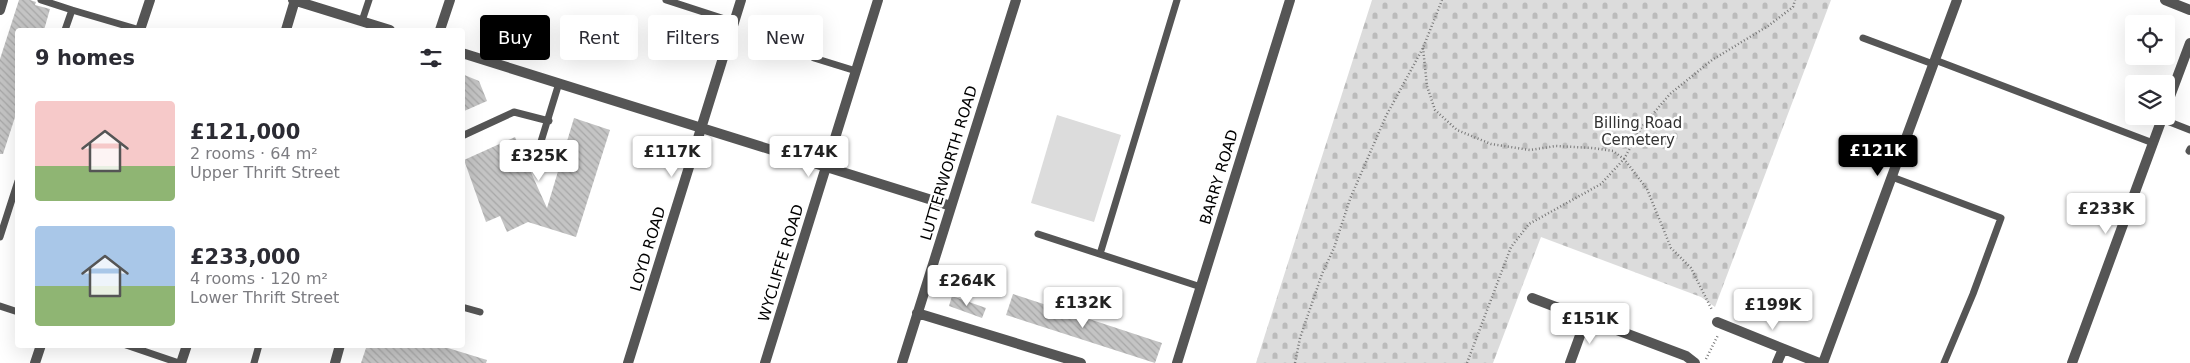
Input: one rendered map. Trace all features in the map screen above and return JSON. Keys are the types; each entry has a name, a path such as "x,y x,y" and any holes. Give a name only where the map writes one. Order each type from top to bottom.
{"street":[{"path":"0,10 3,0"},
{"path":"141,28 150,0"},
{"path":"287,28 295,0 361,24 380,28"},
{"path":"441,28 450,0"},
{"name":"LOYD ROAD","path":"736,15 741,0"},
{"name":"WYCLIFFE ROAD","path":"765,363 878,0"},
{"name":"LUTTERWORTH ROAD","path":"902,363 1016,0"},
{"name":"BARRY ROAD","path":"1177,363 1290,0"},
{"path":"1720,324 1821,363 1957,0"},
{"path":"2165,0 2190,10"},
{"path":"2175,83 2190,43"},
{"path":"465,54 951,206"},
{"name":"LOYD ROAD","path":"628,363 722,60"},
{"path":"2072,363 2159,125"},
{"path":"1532,298 1686,356 1695,363"},
{"path":"918,313 1081,363"},
{"path":"1570,363 1586,319"},
{"path":"35,363 40,348"},
{"path":"180,363 186,348"},
{"path":"335,363 339,348"},
{"path":"1777,363 1783,349"}],"lane":[{"path":"41,0 133,28"},
{"path":"361,24 369,0"},
{"path":"666,0 712,15"},
{"path":"1100,254 1177,0"},
{"path":"66,28 72,10"},
{"path":"1862,38 1934,62 2153,143"},
{"path":"820,60 856,71"},
{"path":"535,161 549,121 559,83"},
{"path":"465,135 514,112 549,121"},
{"path":"2175,124 2190,130"},
{"path":"1892,177 2001,218 1973,294 1944,363"},
{"path":"0,237 15,190"},
{"path":"1038,234 1201,287"},
{"path":"0,306 15,311"},
{"path":"465,308 480,312"},
{"path":"135,348 180,363"},
{"path":"254,363 258,348"}],"path":[{"path":"1296,363 1300,338 1322,274 1334,248 1350,199 1386,116 1423,48 1442,0"},
{"path":"1467,363 1510,247 1528,224 1601,184 1624,159 1641,128 1670,94 1712,60 1768,26 1793,8 1795,0"},
{"path":"1423,48 1427,86 1435,110 1456,130 1491,144 1530,150 1556,146 1593,148 1613,152 1624,159 1647,189 1671,248 1691,268 1720,324 1704,363"}],"green space":[{"name":"Billing Road Cemetery","path":"1372,0 1831,0 1715,307 1701,297 1541,237 1493,363 1256,363"},
{"path":"1057,115 1121,135 1094,222 1031,203"}],"building":[{"path":"19,0 30,0 36,2 35,5 50,9 45,28 15,28 15,117 3,154 0,154 0,59"},
{"path":"465,75 479,81 487,101 465,111"},
{"path":"574,118 610,130 576,237 528,222 507,232 500,216 486,222 465,160 515,137 547,208"},
{"path":"1013,294 1162,343 1155,363 1006,315"},
{"path":"952,296 986,308 982,318 949,306"},
{"path":"366,348 448,348 487,360 486,363 361,363"}]}
